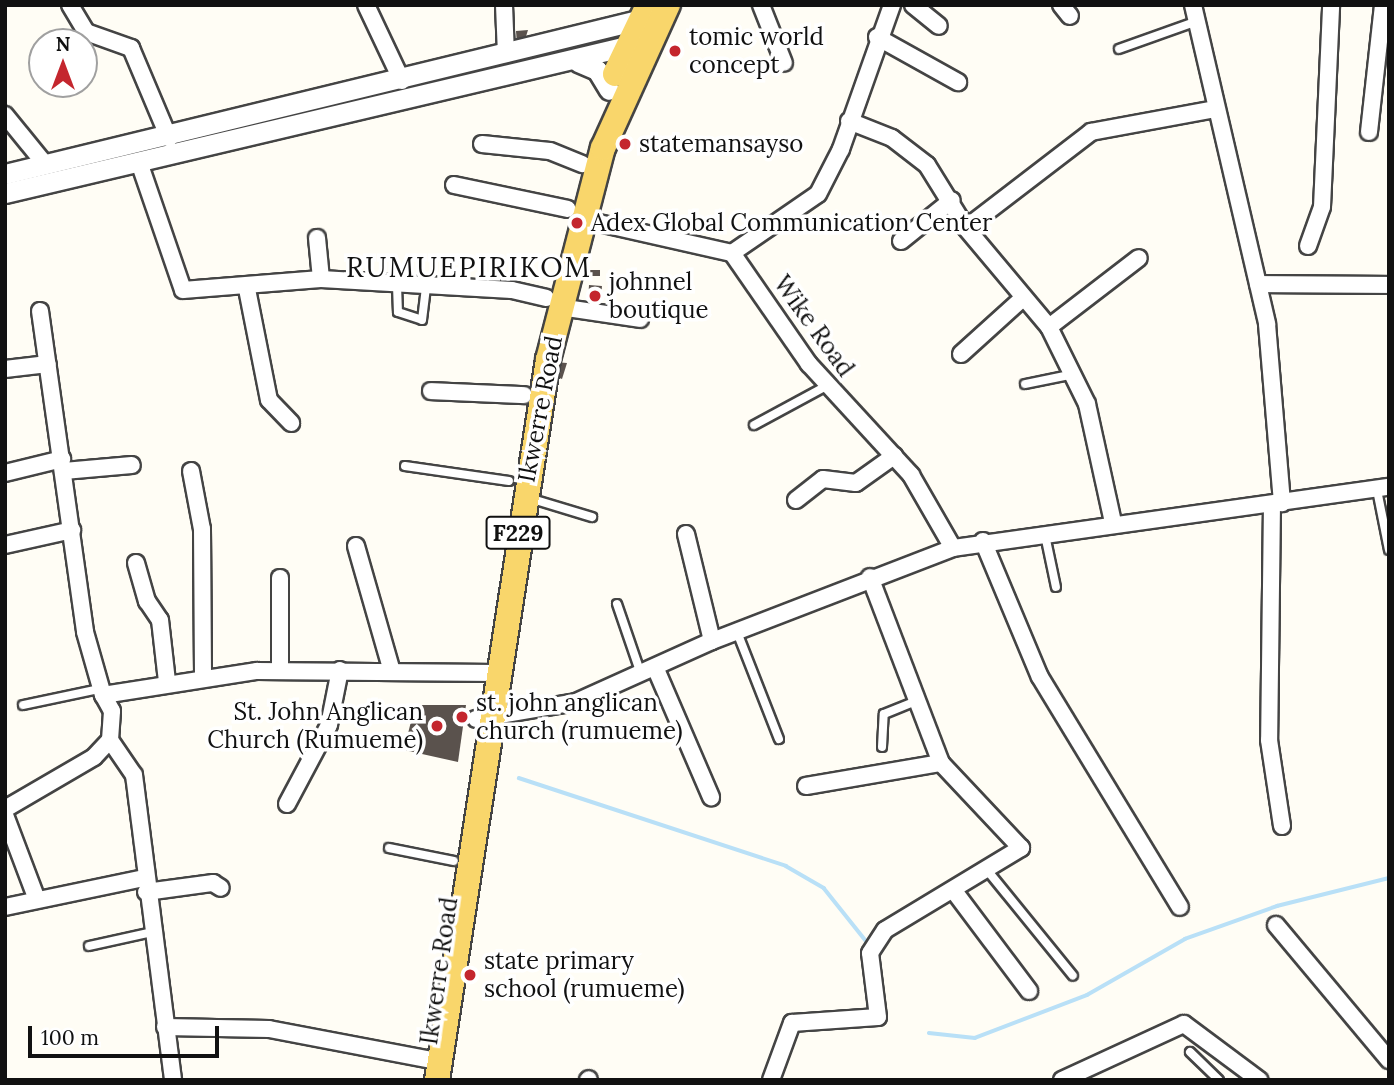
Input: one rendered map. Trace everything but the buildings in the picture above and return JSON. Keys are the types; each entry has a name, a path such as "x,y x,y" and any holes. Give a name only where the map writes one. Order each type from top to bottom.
{"main road":[{"name":"Ikwerre Road","path":"575,214 619,86 629,46 654,11"},
{"name":"Ikwerre Road","path":"429,1073 516,489 553,303 575,214 583,164 619,86"},
{"name":"Ikwerre Road","path":"516,489 524,396 553,303"},
{"name":"Ikwerre Road","path":"429,1073 454,861 483,719"}],"street":[{"path":"70,5 86,32 131,48 169,138"},
{"path":"366,5 402,81"},
{"path":"504,5 506,54"},
{"path":"761,5 784,63"},
{"path":"454,185 732,253 810,203 841,149 877,37 892,5"},
{"path":"913,5 939,26"},
{"path":"1308,246 1322,206 1331,5"},
{"path":"1369,132 1383,5"},
{"path":"1198,10 1215,109 1258,284 1274,377 1277,504 1269,740 1282,826"},
{"path":"5,174 169,138 506,54 592,36 654,11"},
{"path":"592,36 629,46"},
{"path":"877,37 958,82"},
{"path":"5,193 141,165 578,62 629,46"},
{"path":"578,62 597,70 619,86"},
{"path":"966,228 1091,132 1215,109"},
{"path":"5,115 45,164"},
{"path":"849,121 911,150 952,201 966,228 1049,327 1076,373 1112,522"},
{"path":"482,144 550,150 583,164"},
{"path":"141,165 183,290 247,289 321,279 512,290 553,303 640,319"},
{"path":"901,240 952,201"},
{"path":"317,238 321,279"},
{"name":"Wike Road","path":"732,253 828,385 894,456 954,548"},
{"path":"1049,327 1139,258"},
{"path":"1258,284 1389,285"},
{"path":"247,289 269,400 291,423"},
{"path":"961,354 1023,298"},
{"path":"40,311 72,530 101,692 112,711 110,740 134,775 145,885 173,1080"},
{"path":"5,369 48,364"},
{"path":"431,391 524,396"},
{"path":"796,500 823,479 856,482 894,456"},
{"path":"5,473 63,465 132,465"},
{"path":"191,471 202,529 204,676"},
{"path":"483,719 576,702 712,641 870,577 954,548 983,541 1112,522 1383,489"},
{"path":"5,545 72,530"},
{"path":"686,534 712,641"},
{"path":"983,541 1040,677 1180,907"},
{"path":"356,546 391,668"},
{"path":"136,563 147,601 160,620 167,681"},
{"path":"771,1080 792,1023 878,1017 870,953 878,937 1021,846 942,763 913,702 870,577"},
{"path":"280,578 280,670"},
{"path":"101,692 204,676 280,670 391,668 489,672"},
{"path":"287,804 329,725 340,670"},
{"path":"648,671 710,797"},
{"path":"5,809 94,757 110,740"},
{"path":"806,786 942,763"},
{"path":"5,815 36,897"},
{"path":"5,906 36,897 145,885 213,883 221,888"},
{"path":"954,891 1029,991"},
{"path":"1276,925 1388,1059"},
{"path":"1072,1078 1190,1024 1259,1080"},
{"path":"165,1027 269,1029 429,1073"}],"lane":[{"path":"1119,49 1198,10"},
{"path":"397,285 398,312 422,320 426,287"},
{"path":"1025,384 1076,373"},
{"path":"754,425 828,385"},
{"path":"405,466 516,489 592,517"},
{"path":"1383,489 1389,550"},
{"path":"1044,532 1056,587"},
{"path":"617,604 648,671"},
{"path":"737,632 779,739"},
{"path":"23,705 101,692"},
{"path":"882,747 884,714 913,702"},
{"path":"389,848 454,861"},
{"path":"987,870 1073,976"},
{"path":"89,946 152,932"},
{"path":"1190,1052 1219,1080"}],"waterway":[{"path":"519,778 786,866 824,888 867,942"},
{"path":"929,1033 975,1038 1087,995 1185,939 1277,906 1389,878"}],"place":[{"name":"tomic world concept","path":"675,51"},
{"name":"statemansayso","path":"625,144"},
{"name":"Adex Global Communication Center","path":"577,223"},
{"name":"johnnel boutique","path":"595,296"},
{"name":"st. john anglican church (rumueme)","path":"462,717"},
{"name":"St. John Anglican Church (Rumueme)","path":"437,726"},
{"name":"state primary school (rumueme)","path":"470,975"}],"district":[{"name":"RUMUEPIRIKOM","path":"469,267"}]}
